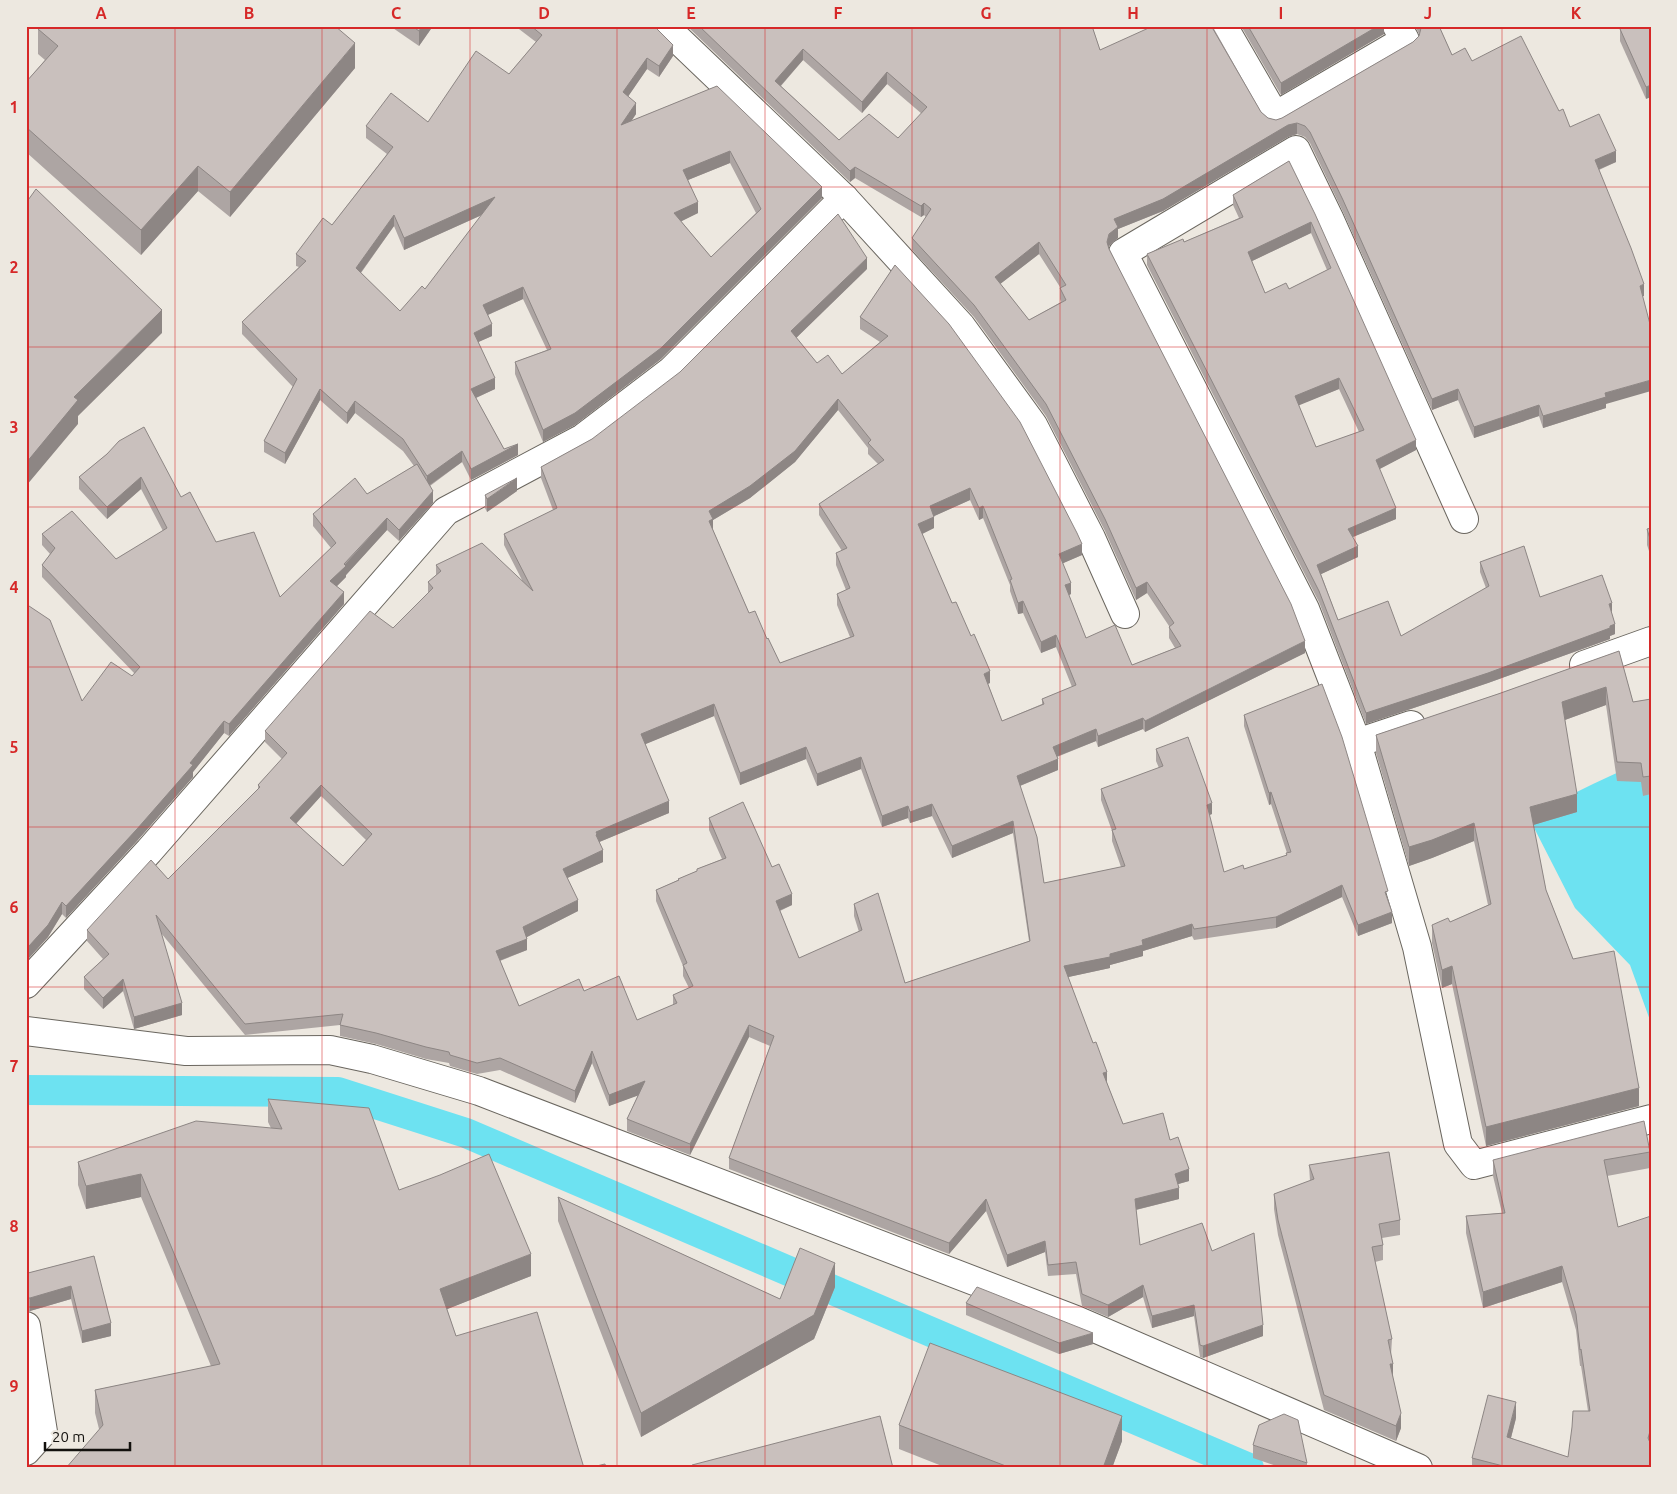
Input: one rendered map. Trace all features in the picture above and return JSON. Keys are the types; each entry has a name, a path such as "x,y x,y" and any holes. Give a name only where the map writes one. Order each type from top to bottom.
{"street":[{"path":"664,26 844,198 960,326 1033,425 1091,538 1126,614"},
{"path":"1227,33 1275,116 1404,40 1397,26"},
{"path":"1464,519 1329,218 1296,150 1123,253 1304,609 1357,743 1417,947 1458,1144 1474,1165 1651,1119"},
{"path":"26,984 149,851 446,510 584,438 671,371 844,198"},
{"path":"1558,674 1651,641"},
{"path":"1357,743 1430,719"},
{"path":"26,1031 186,1051 330,1050 372,1060 479,1091 1076,1320 1418,1468"},
{"path":"26,1326 43,1432 26,1451"}],"water":[{"path":"1651,757 1651,1023 1630,965 1575,908 1528,816"}],"building":[{"path":"40,26 335,26 355,43 230,192 198,166 141,230 26,127 26,82 58,46 38,29"},
{"path":"412,26 422,26 419,31"},
{"path":"531,26 654,26 673,45 659,66 647,58 623,92 636,103 621,125 717,86 822,187 661,348 575,413 543,430 515,362 551,349 523,287 483,305 492,324 474,333 495,378 471,389 504,449 518,444 471,469 462,451 427,476 403,439 355,401 347,413 320,389 285,453 264,441 297,379 242,322 306,261 296,254 323,218 332,225 393,147 366,126 391,93 428,122 476,51 509,74 542,35","holes":["730,151 761,209 711,257 674,213 698,202 683,170","495,197 425,289 422,286 400,311 356,268 394,215 404,238"]},
{"path":"699,26 1092,26 1100,50 1153,26 1213,26 1261,112 1268,118 1276,120 1413,42 1419,36 1420,26 1439,26 1452,55 1465,48 1472,61 1521,36 1559,111 1563,109 1570,127 1599,114 1616,151 1595,160 1644,284 1640,286 1651,328 1651,380 1605,393 1606,397 1543,416 1539,405 1474,427 1458,389 1432,399 1343,200 1310,132 1305,126 1297,123 1288,125 1163,199 1114,219 1118,227 1109,234 1107,242 1109,249 1291,604 1305,641 1145,721 1143,718 1098,736 1096,729 1053,747 1058,759 1017,776 1037,837 1044,883 1125,866 1112,830 1116,829 1101,789 1163,766 1156,749 1188,737 1212,803 1207,805 1224,872 1243,865 1244,869 1287,855 1286,853 1291,852 1271,792 1269,793 1244,715 1322,684 1342,737 1388,891 1385,892 1392,912 1358,925 1342,885 1276,917 1194,929 1192,924 1142,940 1143,945 1110,954 1110,957 1064,966 1093,1043 1096,1042 1107,1072 1103,1073 1123,1124 1163,1113 1170,1140 1178,1137 1189,1169 1175,1174 1179,1188 1135,1199 1140,1245 1202,1223 1212,1251 1254,1233 1263,1325 1203,1346 1200,1345 1194,1305 1152,1316 1143,1285 1108,1305 1082,1294 1076,1262 1048,1265 1045,1241 1007,1255 986,1199 949,1243 729,1158 774,1036 749,1025 690,1144 627,1119 645,1081 609,1095 592,1051 575,1091 500,1058 477,1063 450,1055 449,1052 340,1025 343,1014 245,1024 156,915 182,1003 134,1017 123,979 103,998 84,977 109,954 87,930 151,860 168,879 260,787 258,785 287,753 265,731 370,611 393,628 433,588 428,582 441,571 436,565 482,543 533,591 504,534 557,508 541,467 592,439 680,372 838,214 867,258 791,331 817,363 828,355 842,374 888,336 860,317 895,265 949,324 1020,422 1077,533 1082,544 1059,554 1071,583 1065,585 1086,638 1115,625 1132,665 1181,646 1169,627 1174,623 1147,582 1136,588 1105,519 1046,404 974,305 912,238 931,209 924,203 921,206 855,167 850,171","holes":["803,49 862,102 887,72 927,107 898,138 869,114 839,140 775,81","1039,242 1066,285 1060,288 1066,300 1029,320 995,277","838,399 871,440 868,443 884,460 819,504 847,548 836,553 850,588 837,594 854,636 780,663 755,611 749,613 709,521 713,519 709,511 750,486 795,451","970,488 979,508 983,506 1012,579 1010,580 1018,603 1023,601 1041,642 1056,635 1076,685 1042,699 1044,704 1002,721 984,674 990,671 974,634 971,636 956,602 952,603 918,524 934,517 930,506","714,704 740,773 806,747 817,774 861,757 882,816 908,806 910,812 932,804 952,846 1013,821 1030,941 905,983 878,893 854,904 862,930 799,958 776,901 792,894 779,864 772,867 743,802 709,818 726,858 697,869 697,871 656,890 687,963 683,965 693,986 673,995 677,1003 637,1020 619,976 584,991 579,979 519,1006 496,951 527,939 523,927 578,900 563,869 603,850 596,832 669,801 641,734","321,785 372,834 343,866 290,818"]},
{"path":"1248,26 1378,26 1281,83"},
{"path":"1627,26 1651,26 1651,85 1646,87 1620,29"},
{"path":"1289,161 1315,214 1416,440 1376,460 1396,508 1348,529 1358,546 1317,565 1338,620 1388,601 1401,636 1489,586 1480,562 1524,546 1540,597 1602,575 1612,603 1609,604 1615,624 1610,626 1610,628 1488,673 1366,713 1319,591 1147,254 1183,239 1184,242 1243,217 1233,195","holes":["1311,222 1331,268 1289,289 1286,283 1265,293 1248,252","1339,378 1364,430 1316,447 1295,396"]},
{"path":"36,189 162,310 74,397 78,400 26,463 26,203"},
{"path":"144,427 181,497 190,492 216,542 254,532 280,597 336,543 313,514 355,478 367,494 417,464 433,491 399,530 387,518 344,564 346,566 330,581 344,592 229,724 224,721 190,763 193,765 137,829 66,906 62,902 48,925 29,946 26,944 26,604 50,620 82,701 111,662 132,676 140,667 42,565 55,548 42,534 72,511 116,559 167,528 141,477 107,507 79,477 107,454 119,441"},
{"path":"517,478 487,499 485,495"},
{"path":"1651,528 1651,542 1647,529"},
{"path":"1619,651 1633,702 1651,699 1651,776 1643,777 1641,763 1617,762 1606,687 1562,702 1577,794 1530,807 1546,890 1573,959 1614,951 1639,1088 1486,1127 1452,966 1442,970 1432,925 1448,918 1450,922 1491,904 1474,823 1409,847 1376,735"},
{"path":"268,1099 369,1108 399,1190 489,1154 531,1254 440,1289 456,1336 537,1312 584,1468 66,1468 103,1425 95,1390 220,1364 141,1174 86,1186 78,1162 196,1121 282,1129"},
{"path":"1644,1121 1650,1152 1604,1160 1618,1227 1651,1216 1651,1428 1648,1438 1651,1445 1651,1468 1511,1468 1472,1458 1488,1395 1516,1402 1507,1437 1568,1457 1573,1411 1590,1411 1576,1314 1562,1266 1483,1292 1466,1216 1505,1213 1493,1160"},
{"path":"1389,1152 1400,1220 1379,1224 1383,1245 1372,1247 1392,1339 1388,1340 1393,1364 1390,1364 1401,1413 1396,1426 1324,1395 1278,1220 1274,1194 1314,1179 1309,1165"},
{"path":"558,1197 780,1299 800,1248 835,1263 814,1315 641,1413"},
{"path":"94,1256 111,1323 82,1331 71,1286 26,1298 26,1268 28,1273"},
{"path":"977,1287 1093,1333 1059,1343 966,1303"},
{"path":"930,1343 1122,1416 1103,1468 1011,1468 899,1425"},
{"path":"1284,1414 1298,1420 1307,1463 1253,1445 1259,1425"},
{"path":"880,1416 893,1468 693,1468 692,1465"},
{"path":"605,1464 606,1468 588,1468"}],"waterway":[{"path":"26,1090 338,1092 466,1133 1249,1468"}]}
